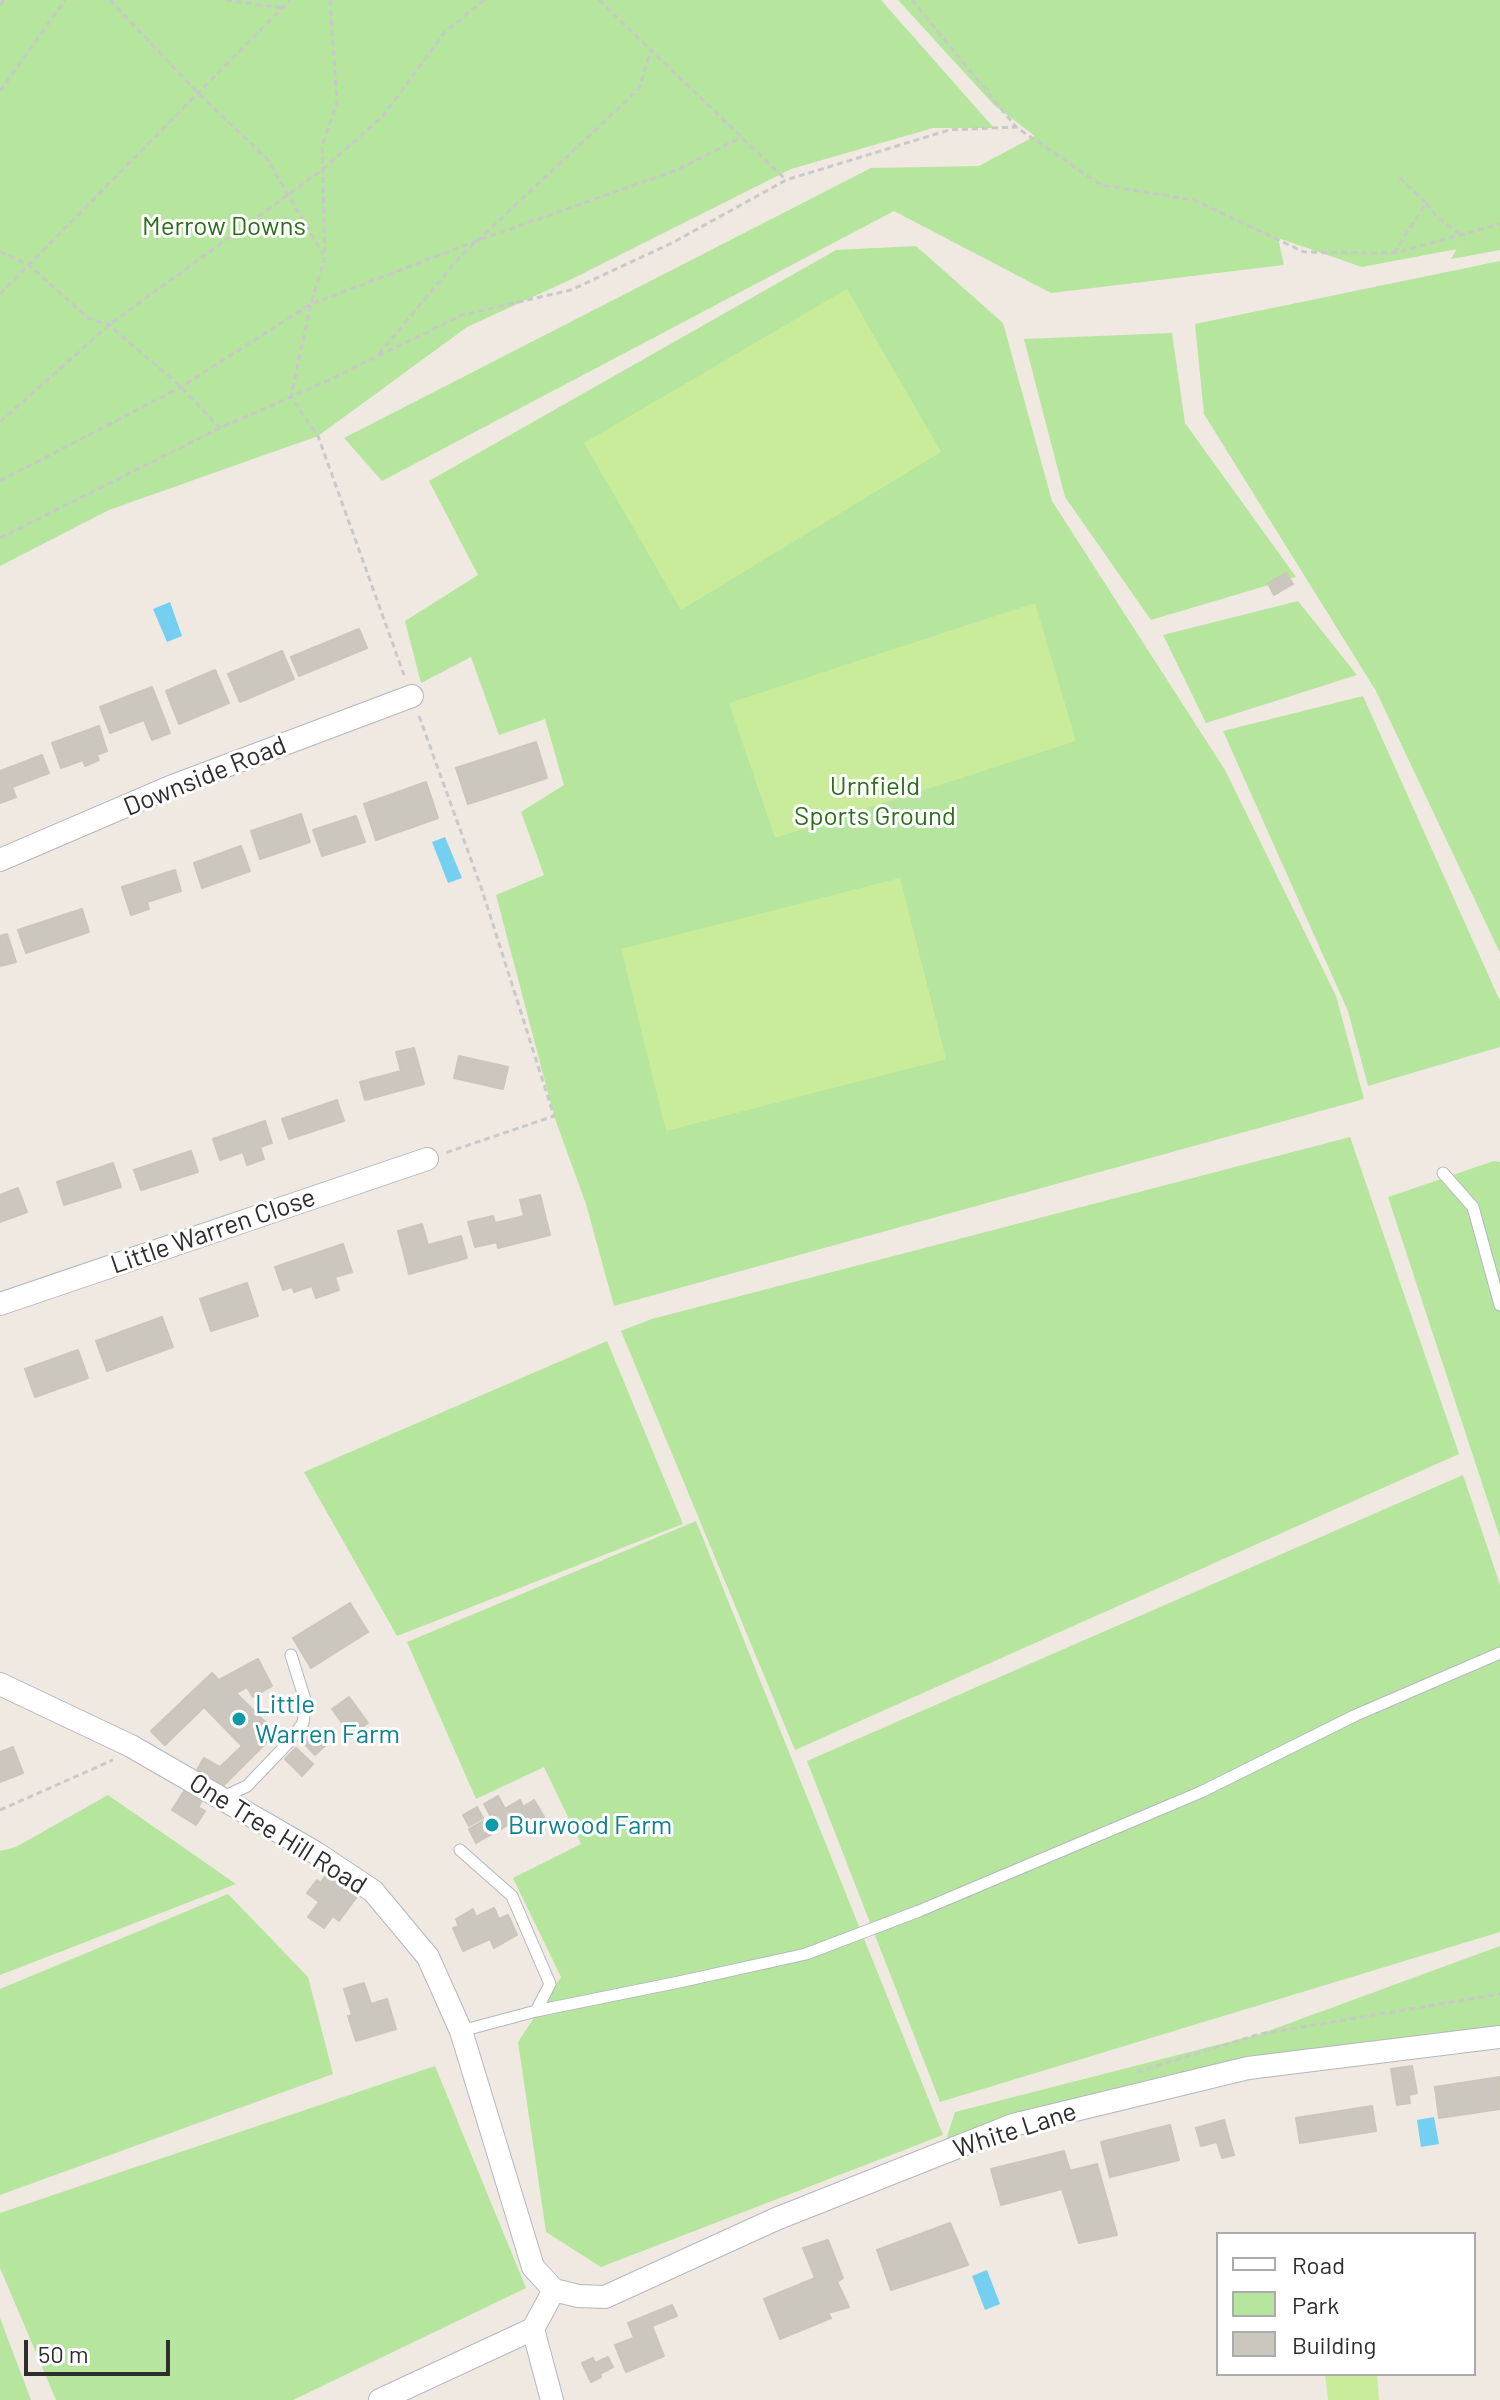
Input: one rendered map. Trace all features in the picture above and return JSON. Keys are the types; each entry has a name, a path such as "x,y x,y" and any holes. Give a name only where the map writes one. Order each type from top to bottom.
{"street":[{"name":"Downside Road","path":"0,860 170,787 412,696"},
{"name":"Little Warren Close","path":"0,1304 427,1159"},
{"name":"One Tree Hill Road","path":"0,1684 131,1746 316,1853 373,1891 428,1957 461,2031 533,2267 554,2290"},
{"name":"White Lane","path":"554,2290 578,2296 605,2297 776,2219 1013,2125 1248,2068 1500,2037"},
{"path":"380,2400 533,2329 554,2290"},
{"path":"533,2329 552,2400"}],"lane":[{"path":"1443,1173 1473,1207 1500,1305"},
{"path":"461,2031 536,2011 806,1954 919,1911 1201,1792 1356,1715 1500,1653"},
{"path":"221,1798 247,1786 303,1723 306,1703 291,1655"},
{"path":"460,1850 512,1896 550,1984 536,2011"}],"path":[{"path":"0,5 4,0"},
{"path":"0,91 65,0"},
{"path":"110,0 199,94 267,159 325,257"},
{"path":"226,0 284,8"},
{"path":"0,294 290,0"},
{"path":"330,0 337,102 322,146 325,257 311,304 291,397 318,436 482,890 554,1116 427,1159"},
{"path":"0,422 109,325 322,170 383,116 445,32 484,0"},
{"path":"599,0 786,180"},
{"path":"912,0 1016,127 1101,185 1194,200 1304,252 1394,253 1500,224"},
{"path":"376,357 459,258 639,89 651,50"},
{"path":"0,538 220,428 462,315 571,290 674,242 786,180 949,130 1016,127"},
{"path":"0,481 181,387 311,304 677,170 742,137"},
{"path":"1399,177 1436,216 1461,235"},
{"path":"1394,253 1426,203"},
{"path":"0,251 30,266 88,318 109,325 181,387 220,428"},
{"path":"0,1810 110,1763 131,1746"}],"green space":[{"name":"Merrow Downs","path":"0,0 881,0 994,128 933,128 791,169 572,279 467,327 318,436 109,510 0,566"},
{"path":"898,0 1500,0 1500,250 1451,259 1457,249 1362,267 1278,238 1284,265 1051,293 894,211 382,481 344,438 871,168 979,166 1035,136 994,105"},
{"name":"Urnfield Sports Ground","path":"916,246 1003,323 1052,501 1225,770 1336,996 1364,1099 614,1306 586,1204 554,1116 496,895 544,875 521,812 564,785 545,719 499,735 471,657 421,683 405,621 478,575 429,481 836,250"},
{"path":"1500,261 1500,953 1376,691 1204,414 1195,324"},
{"path":"847,289 941,452 681,610 584,443"},
{"path":"1172,333 1185,423 1296,577 1151,620 1065,497 1024,339"},
{"path":"1298,601 1357,675 1206,723 1163,635"},
{"path":"1035,603 1076,741 775,838 729,703"},
{"path":"1363,696 1500,1001 1500,1047 1368,1086 1348,1011 1223,731"},
{"path":"900,878 946,1059 666,1131 621,949"},
{"path":"1350,1137 1459,1454 795,1750 621,1331 652,1319"},
{"path":"1494,1161 1500,1162 1500,1538 1388,1197"},
{"path":"607,1341 683,1524 397,1636 304,1472"},
{"path":"1463,1475 1500,1585 1500,1932 940,2102 807,1761"},
{"path":"696,1521 943,2135 601,2267 546,2232 518,2042 561,1977 513,1878 581,1844 544,1767 476,1799 407,1642"},
{"path":"108,1795 236,1884 0,1975 0,1851 16,1847"},
{"path":"228,1894 308,1977 333,2074 0,2195 0,1989"},
{"path":"1500,1946 1500,2029 1340,2046 944,2146 955,2112 1260,2034"},
{"path":"435,2066 526,2288 293,2400 56,2400 0,2268 0,2213"},
{"path":"0,2318 31,2400 0,2400"},
{"path":"1325,2376 1377,2376 1379,2400 1328,2400"}],"water":[{"path":"170,602 182,636 167,642 153,609"},
{"path":"445,837 462,878 448,883 432,842"},
{"path":"1434,2117 1439,2144 1421,2147 1417,2120"},
{"path":"987,2270 1000,2304 985,2310 972,2276"}],"building":[{"path":"1286,573 1293,584 1274,595 1268,583"},
{"path":"359,629 367,648 299,676 291,657"},
{"path":"282,651 294,679 240,702 228,674"},
{"path":"215,670 229,703 179,724 166,691"},
{"path":"152,687 170,733 152,740 144,720 110,733 100,707"},
{"path":"99,726 107,751 97,755 99,760 85,766 83,760 61,768 52,743"},
{"path":"536,742 547,778 468,804 456,768"},
{"path":"42,755 49,773 12,787 16,797 0,803 0,771"},
{"path":"426,782 438,818 376,840 364,804"},
{"path":"301,814 310,842 260,859 251,831"},
{"path":"356,816 365,842 322,856 313,830"},
{"path":"241,846 250,871 202,888 194,863"},
{"path":"175,870 181,891 147,902 149,909 131,915 122,887"},
{"path":"82,909 89,932 26,953 18,930"},
{"path":"7,934 16,962 0,966 0,936"},
{"path":"414,1048 424,1084 365,1100 360,1082 401,1071 396,1052"},
{"path":"459,1056 508,1067 503,1089 454,1078"},
{"path":"337,1100 344,1121 289,1139 282,1119"},
{"path":"265,1121 272,1143 260,1147 264,1159 247,1165 243,1152 220,1160 213,1139"},
{"path":"191,1151 198,1172 141,1190 134,1170"},
{"path":"113,1163 121,1187 64,1205 57,1182"},
{"path":"18,1188 27,1212 0,1222 0,1195"},
{"path":"540,1195 550,1235 498,1248 497,1242 475,1247 468,1222 493,1216 495,1223 524,1216 520,1200"},
{"path":"422,1224 428,1245 461,1236 467,1258 409,1274 398,1231"},
{"path":"343,1244 352,1272 335,1277 339,1290 316,1298 312,1286 294,1292 292,1287 283,1290 275,1267"},
{"path":"247,1283 258,1316 211,1331 200,1299"},
{"path":"162,1317 173,1347 107,1371 96,1341"},
{"path":"78,1350 88,1378 35,1397 25,1369"},
{"path":"350,1603 368,1632 311,1668 293,1638"},
{"name":"Little Warren Farm","path":"258,1659 272,1686 253,1697 247,1687 236,1693 276,1733 224,1785 197,1770 204,1758 220,1767 242,1746 204,1707 165,1745 151,1731 212,1673 219,1680"},
{"name":"Little Warren Farm","path":"349,1697 368,1723 351,1735 332,1709"},
{"path":"316,1728 329,1742 315,1755 302,1741"},
{"path":"13,1747 23,1773 0,1782 0,1752"},
{"path":"296,1748 313,1764 302,1776 285,1759"},
{"path":"188,1785 205,1796 198,1807 205,1811 196,1825 172,1810"},
{"path":"498,1796 504,1807 490,1815 484,1804"},
{"name":"Burwood Farm","path":"520,1800 523,1807 534,1800 546,1820 522,1833 515,1821 476,1843 469,1829"},
{"path":"477,1807 483,1818 469,1826 463,1815"},
{"path":"326,1875 356,1898 339,1921 333,1916 324,1928 308,1917 319,1902 307,1893 317,1880 320,1883"},
{"path":"494,1908 499,1919 508,1915 517,1935 494,1948 490,1939 463,1951 453,1928 459,1926 456,1919 473,1909 476,1917"},
{"path":"364,1983 371,2004 387,1999 396,2029 356,2041 344,1989"},
{"path":"1412,2066 1417,2093 1409,2095 1410,2103 1397,2105 1391,2069"},
{"path":"1500,2077 1500,2109 1439,2118 1435,2087"},
{"path":"1372,2106 1376,2131 1300,2143 1296,2118"},
{"path":"1224,2120 1234,2155 1222,2158 1217,2142 1201,2146 1196,2128"},
{"path":"1170,2125 1179,2160 1110,2177 1101,2142"},
{"path":"1064,2151 1070,2171 1097,2164 1117,2235 1079,2243 1062,2189 1001,2205 991,2169"},
{"path":"950,2223 968,2265 891,2290 877,2250"},
{"path":"828,2240 843,2278 837,2282 849,2307 828,2313 831,2318 780,2339 764,2299 815,2278 803,2248"},
{"path":"672,2305 677,2316 652,2326 664,2356 626,2372 615,2345 634,2338 628,2323"},
{"path":"608,2357 613,2367 591,2382 582,2363 593,2358 595,2363"}],"place":[{"name":"Little Warren Farm","path":"239,1719"},
{"name":"Burwood Farm","path":"492,1825"}]}
